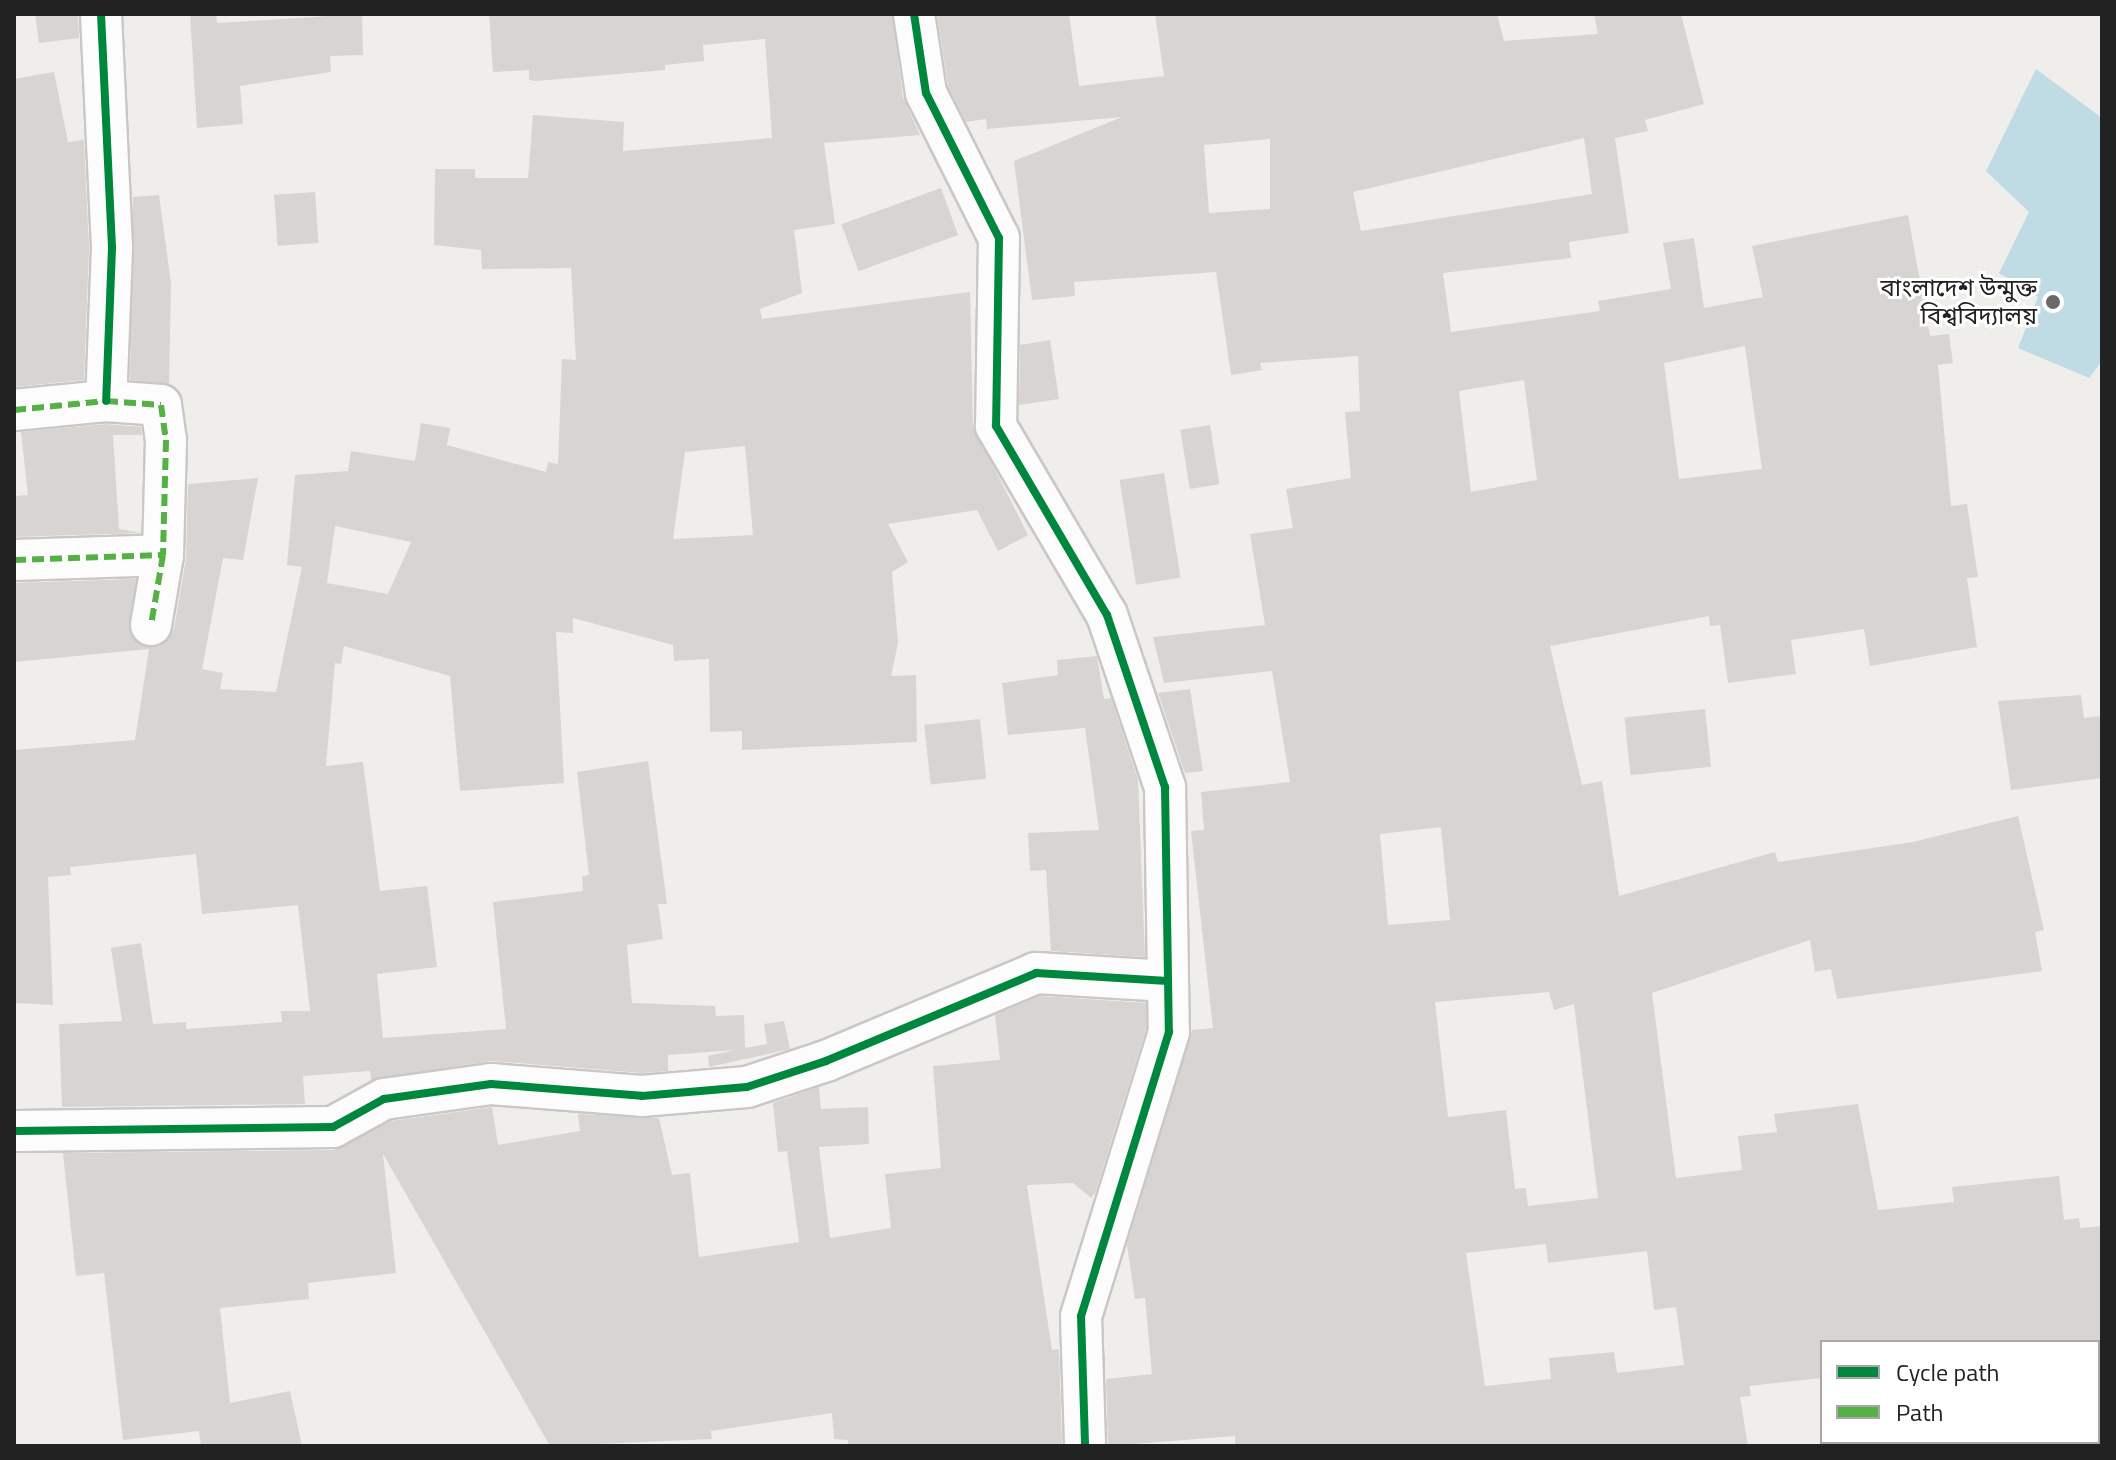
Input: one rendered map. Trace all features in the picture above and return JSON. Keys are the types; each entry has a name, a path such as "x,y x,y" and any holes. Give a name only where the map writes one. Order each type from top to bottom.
{"street":[{"path":"101,14 112,248 106,401"},
{"path":"914,14 926,93 999,238 996,426 1107,615 1165,787 1169,1032 1081,1316 1085,1446"},
{"path":"14,410 106,401 161,405 166,440 163,555 151,625"},
{"path":"14,560 163,555"},
{"path":"14,1131 333,1127 384,1099 491,1084 642,1096 747,1087 826,1061 1036,973 1168,981"}],"water":[{"path":"2036,69 2102,118 2102,361 2089,378 2018,348 2038,297 1999,273 2029,212 1986,171"}],"building":[{"path":"35,14 78,14 79,38 39,43"},
{"path":"190,14 216,14 217,23 362,14 363,55 330,56 331,72 240,86 243,124 197,128"},
{"path":"489,14 892,14 903,97 920,135 824,143 835,224 794,230 802,293 760,309 762,319 970,292 973,426 1028,535 998,551 977,510 888,524 908,562 892,572 898,643 891,676 916,675 917,742 742,750 742,731 710,732 709,659 674,661 673,645 573,618 573,633 556,632 564,783 460,791 450,676 344,646 341,664 335,663 326,766 363,762 380,891 427,886 437,967 377,974 383,1038 506,1029 493,902 583,891 582,876 589,875 577,772 648,761 667,904 658,904 663,939 627,945 632,1003 715,1006 716,1016 744,1015 745,1048 767,1044 764,1024 784,1021 790,1049 709,1067 708,1056 735,1050 668,1055 668,1071 642,1073 492,1061 371,1080 370,1071 303,1076 305,1104 62,1107 59,1024 122,1021 111,948 141,943 153,1024 186,1022 186,1029 282,1022 281,1011 310,1011 298,905 202,914 196,854 70,867 71,875 48,877 53,1005 14,1003 14,750 135,740 149,649 14,662 14,583 136,579 130,634 146,647 160,646 174,629 186,559 188,484 258,478 243,560 223,558 202,669 223,673 220,689 276,692 302,567 287,565 295,475 348,471 351,451 415,461 421,423 450,428 447,445 546,472 548,462 558,464 562,359 576,360 571,268 482,269 481,250 434,245 435,169 475,169 475,178 528,178 533,115 624,122 623,151 772,138 765,39 703,45 704,61 665,65 665,70 536,81 529,80 529,70 493,72","holes":["745,446 753,535 673,539 685,452","335,526 411,542 388,594 327,583"]},
{"path":"937,14 1069,14 1079,86 1164,76 1155,14 1497,14 1504,41 1598,34 1594,14 1681,14 1704,104 1645,120 1648,131 1615,138 1629,233 1569,242 1571,258 1443,273 1451,332 1600,311 1598,301 1671,289 1663,243 1694,238 1704,308 1763,297 1752,246 1908,215 1930,336 1949,334 1953,363 1938,365 1951,506 1967,504 1978,577 1967,578 1977,647 1870,666 1864,629 1791,640 1796,674 1728,683 1720,625 1710,626 1709,616 1550,646 1582,785 1602,781 1619,896 1775,852 1778,862 1913,842 2018,816 2044,930 2035,932 2042,971 1837,999 1831,969 1815,972 1810,940 1652,993 1676,1178 1742,1170 1738,1136 1777,1132 1774,1114 1858,1104 1878,1210 1954,1202 1952,1187 2059,1176 2064,1220 2079,1218 2080,1228 2102,1226 2102,1342 1820,1340 1820,1378 1749,1386 1751,1396 1740,1397 1748,1446 1235,1446 1235,1436 1108,1446 1106,1379 1152,1374 1145,1298 1135,1299 1127,1245 1192,1030 1213,1028 1191,831 1204,830 1201,792 1290,782 1272,671 1164,683 1153,637 1265,625 1250,534 1293,528 1286,489 1351,478 1345,412 1360,411 1358,356 1260,363 1262,370 1231,375 1216,272 1074,282 1075,296 1032,300 1014,161 1122,117 987,129 986,119 966,122 948,86","holes":["1584,138 1592,194 1361,231 1353,192","1270,139 1270,209 1209,213 1204,145","1745,346 1762,469 1679,479 1664,363","1524,380 1537,480 1471,492 1459,391","1441,827 1450,920 1388,925 1380,834","1549,992 1554,1010 1574,1004 1598,1198 1528,1206 1526,1188 1515,1189 1506,1110 1448,1117 1435,1002","1546,1244 1548,1263 1647,1251 1654,1310 1676,1307 1684,1365 1617,1373 1614,1352 1549,1358 1551,1379 1485,1386 1466,1253"]},
{"path":"54,72 68,142 84,140 89,248 84,380 14,387 14,79"},
{"path":"941,188 958,235 858,271 841,224"},
{"path":"315,192 319,243 278,246 274,195"},
{"path":"159,195 171,283 169,384 130,380 133,197"},
{"path":"1050,340 1059,399 1019,405 1020,345"},
{"path":"106,424 141,427 142,435 113,435 119,529 141,533 14,537 14,496 28,495 21,432"},
{"path":"1210,425 1219,484 1190,489 1180,430"},
{"path":"1164,473 1181,578 1136,585 1120,480"},
{"path":"1097,656 1104,699 1111,698 1138,780 1145,957 1051,951 1046,870 1030,871 1028,833 1099,830 1085,728 1008,735 1002,683 1058,675 1057,660"},
{"path":"1190,689 1203,771 1185,773 1158,693"},
{"path":"2081,695 2084,718 2102,716 2102,778 2011,790 1998,701"},
{"path":"1705,709 1711,767 1631,775 1624,717"},
{"path":"980,719 986,779 931,785 924,725"},
{"path":"1040,996 1146,1003 1146,1029 1095,1193 1091,1198 1073,1183 1027,1185 1052,1350 1059,1349 1062,1446 848,1446 848,1440 834,1439 832,1413 711,1431 712,1439 550,1446 383,1154 396,1273 308,1283 309,1299 220,1308 230,1403 290,1391 302,1446 201,1446 199,1431 123,1440 104,1273 76,1276 63,1153 333,1150 391,1121 492,1107 498,1145 580,1131 578,1114 659,1118 672,1175 690,1173 699,1257 799,1242 787,1151 778,1152 773,1103 819,1087 821,1109 868,1107 869,1144 819,1147 830,1238 891,1228 885,1174 941,1168 933,1066 1000,1060 995,1015"}],"marked path":[{"path":"14,410 106,401 161,405 166,440 163,555 151,625"},
{"path":"14,560 163,555"}],"cycle path":[{"path":"101,14 112,248 106,401"},
{"path":"914,14 926,93 999,238 996,426 1107,615 1165,787 1169,1032 1081,1316 1085,1446"},
{"path":"14,1131 333,1127 384,1099 491,1084 642,1096 747,1087 826,1061 1036,973 1168,981"}],"place":[{"name":"বাংলাদেশ উন্মুক্ত বিশ্ববিদ্যালয়","path":"2053,302"}]}
